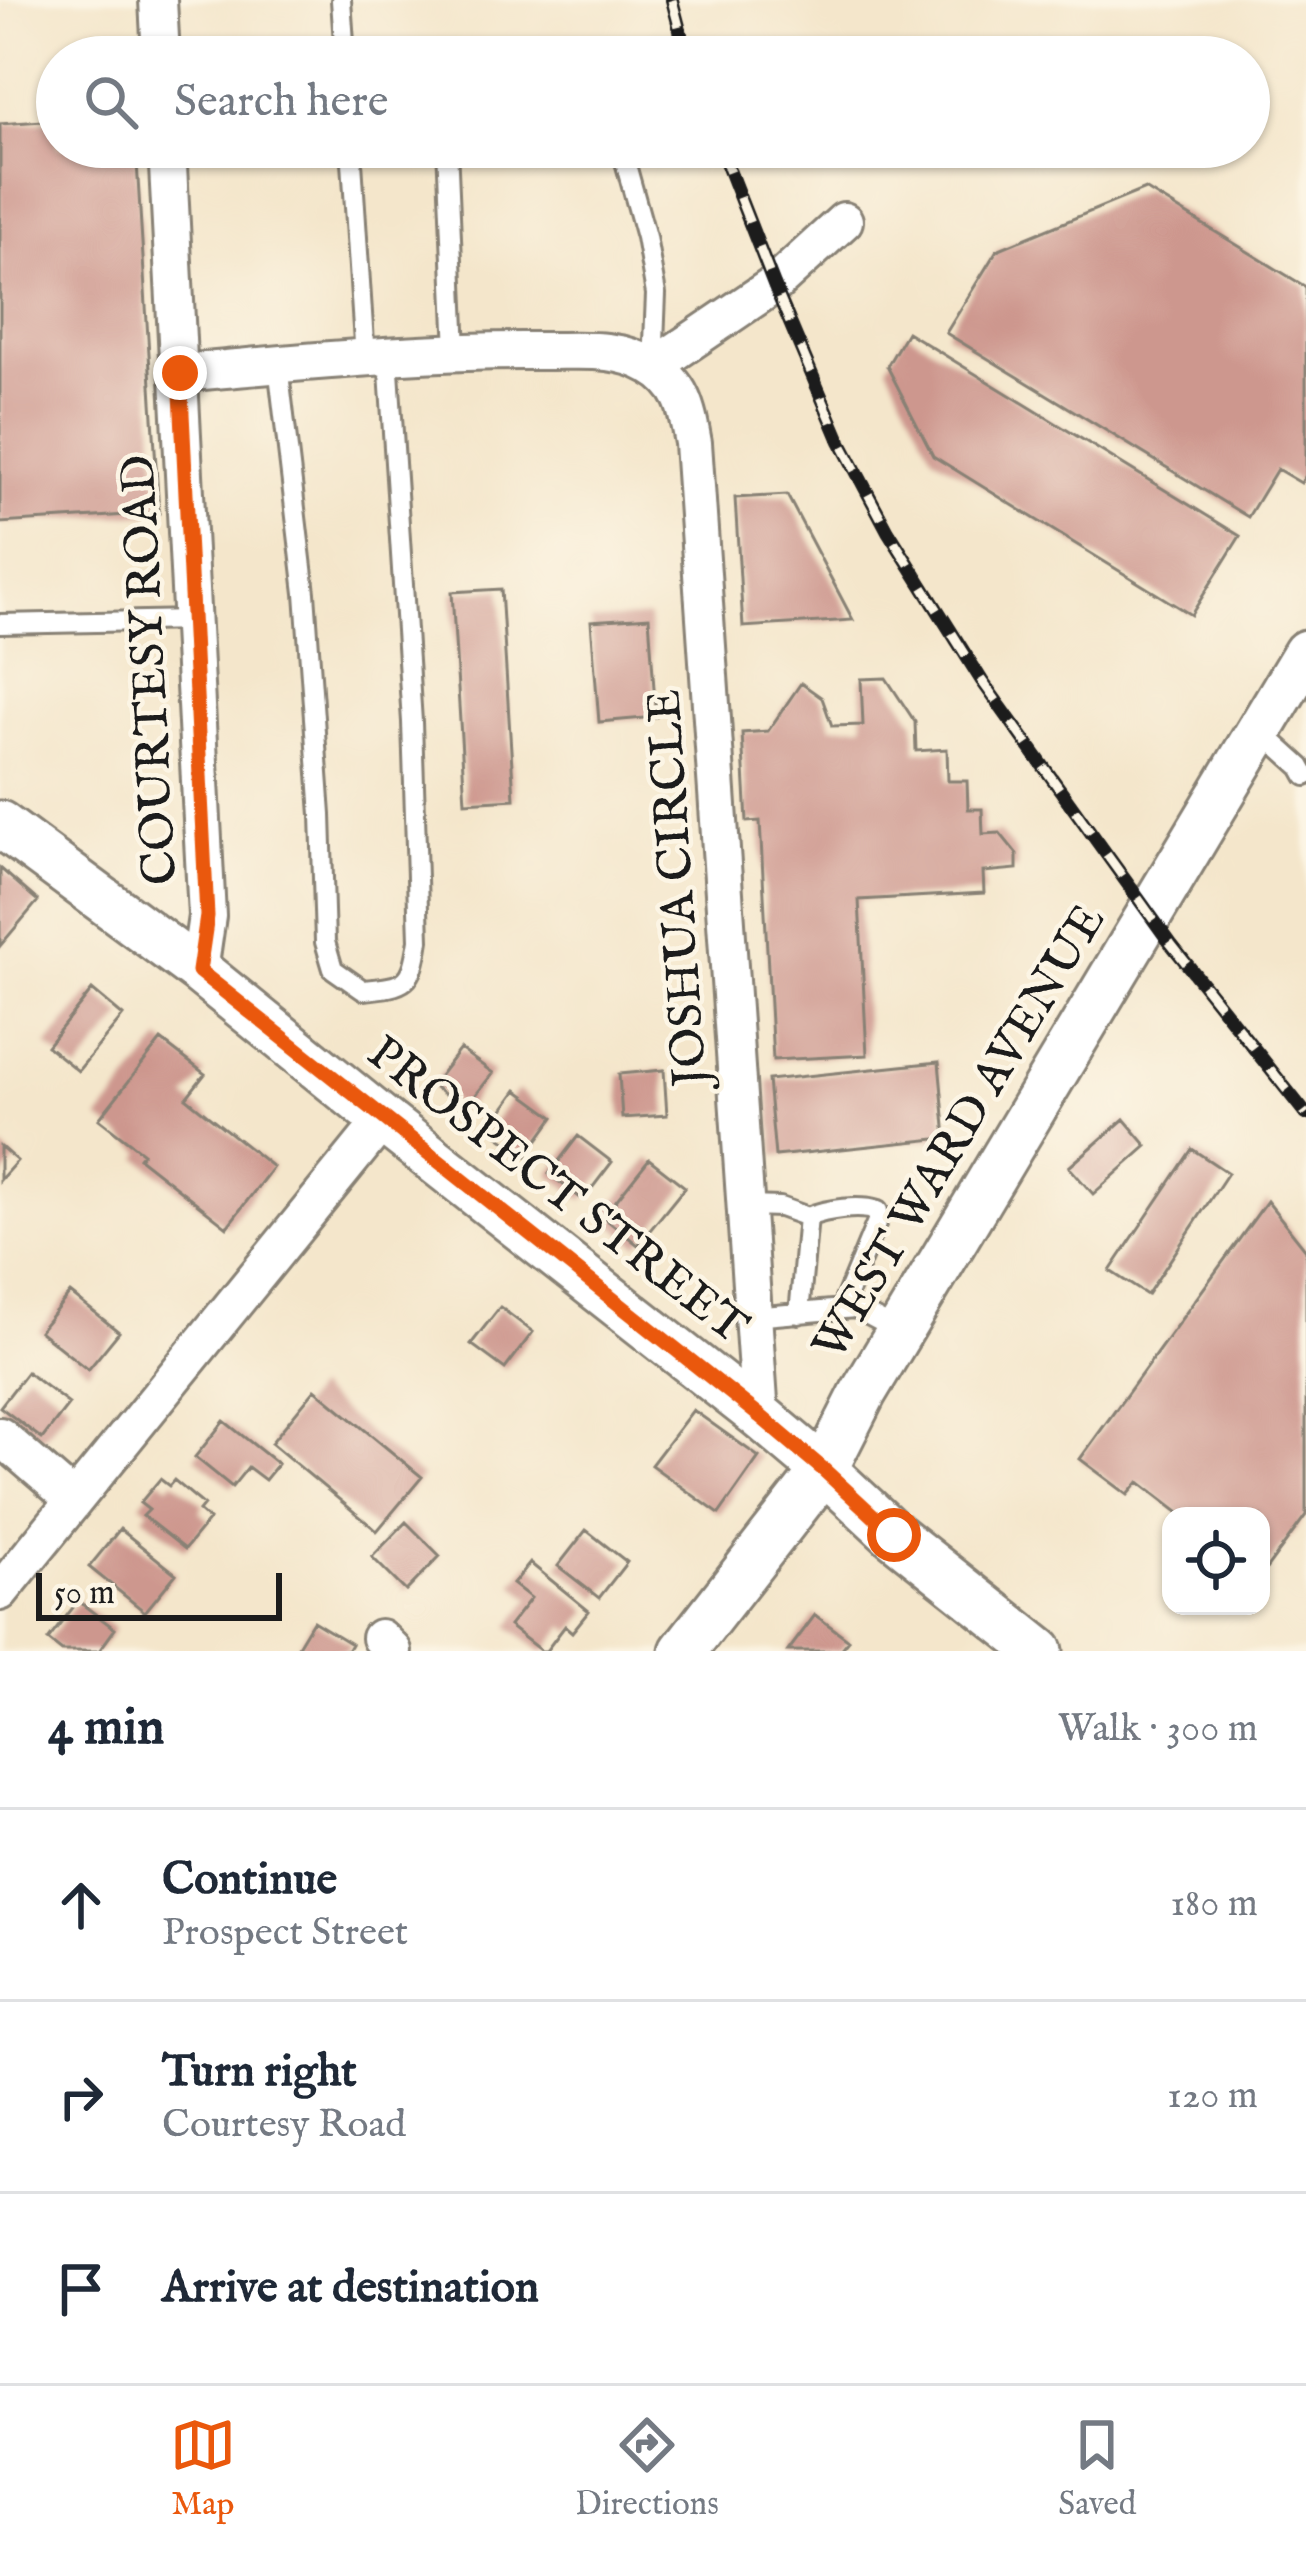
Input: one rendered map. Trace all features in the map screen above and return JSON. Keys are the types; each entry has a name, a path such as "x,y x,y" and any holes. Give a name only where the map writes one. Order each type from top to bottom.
{"street":[{"path":"158,0 160,36"},
{"name":"COURTESY ROAD","path":"167,168 207,916 199,971"},
{"path":"180,373 456,351 622,352 653,367 774,285 844,221"},
{"name":"JOSHUA CIRCLE","path":"653,367 671,381 686,405 692,443 760,1416"},
{"name":"WEST WARD AVENUE","path":"682,1651 824,1470 863,1393 1306,652"},
{"name":"PROSPECT STREET","path":"0,824 199,971 760,1416 894,1535 1040,1651"},
{"path":"0,1592 383,1120"},
{"path":"0,1436 74,1500"}],"lane":[{"path":"341,0 344,36"},
{"path":"278,365 305,593 325,941 333,969 363,990 396,987 414,970 419,940 412,722 354,168"},
{"path":"448,168 456,351"},
{"path":"627,168 656,294 653,367"},
{"path":"0,624 193,620"},
{"path":"1260,730 1306,776"},
{"path":"745,1206 780,1207 808,1217 868,1208 878,1211 841,1310"},
{"path":"799,1314 808,1217"},
{"path":"753,1317 855,1308 899,1332"}],"building":[{"path":"36,121 36,168 137,168 159,513 0,523 0,124"},
{"path":"1145,189 1306,287 1306,475 1301,483 1277,469 1248,517 946,333 997,250"},
{"path":"907,332 1240,536 1191,615 933,456 887,366"},
{"path":"787,495 853,620 743,627 735,498"},
{"path":"501,589 514,799 465,802 452,592"},
{"path":"649,617 656,717 599,722 591,621"},
{"path":"886,678 915,722 916,751 947,749 948,781 967,781 968,809 982,809 983,834 1000,833 1017,854 1017,869 983,872 984,893 859,900 867,1055 773,1060 760,821 747,822 742,733 768,731 801,683 822,698 832,726 863,725 861,679"},
{"path":"0,868 38,901 0,946"},
{"path":"92,990 123,1016 78,1071 47,1046"},
{"path":"161,1040 205,1074 186,1098 273,1167 227,1227 139,1158 143,1153 99,1119"},
{"path":"460,1049 493,1073 464,1110 432,1085"},
{"path":"939,1062 946,1138 775,1156 768,1080"},
{"path":"664,1070 667,1115 622,1118 619,1074"},
{"path":"517,1090 554,1117 526,1156 489,1129"},
{"path":"1124,1119 1147,1146 1093,1194 1069,1167"},
{"path":"578,1136 612,1162 583,1200 549,1174"},
{"path":"0,1146 17,1161 0,1180"},
{"path":"1192,1149 1228,1173 1147,1295 1110,1271"},
{"path":"649,1159 685,1187 638,1245 603,1217"},
{"path":"1267,1201 1306,1250 1306,1515 1270,1564 1270,1507 1171,1507 1139,1482 1128,1495 1080,1459"},
{"path":"70,1293 119,1332 88,1370 39,1331"},
{"path":"500,1307 533,1332 505,1369 471,1344"},
{"path":"27,1372 69,1404 42,1439 0,1407"},
{"path":"315,1389 422,1477 377,1531 271,1443"},
{"path":"693,1410 759,1457 719,1514 651,1465"},
{"path":"224,1421 278,1464 265,1480 248,1467 232,1487 195,1457"},
{"path":"160,1479 169,1486 174,1480 204,1505 199,1511 209,1520 185,1549 143,1516 149,1510 140,1503"},
{"path":"406,1522 440,1556 406,1591 372,1557"},
{"path":"120,1529 176,1574 145,1612 89,1567"},
{"path":"586,1530 627,1562 599,1598 558,1566"},
{"path":"530,1563 589,1611 572,1632 565,1626 546,1651 509,1626 531,1598 513,1584"},
{"path":"78,1601 115,1629 99,1651 62,1651 48,1640"},
{"path":"815,1615 849,1640 840,1651 788,1651"},
{"path":"313,1621 351,1644 347,1651 295,1651"}],"railway":[{"path":"672,0 681,36"},
{"path":"728,168 840,441 888,531 982,681 1171,944 1306,1114"}],"route":[{"path":"180,373 207,916 199,971 760,1416 894,1535"}]}
